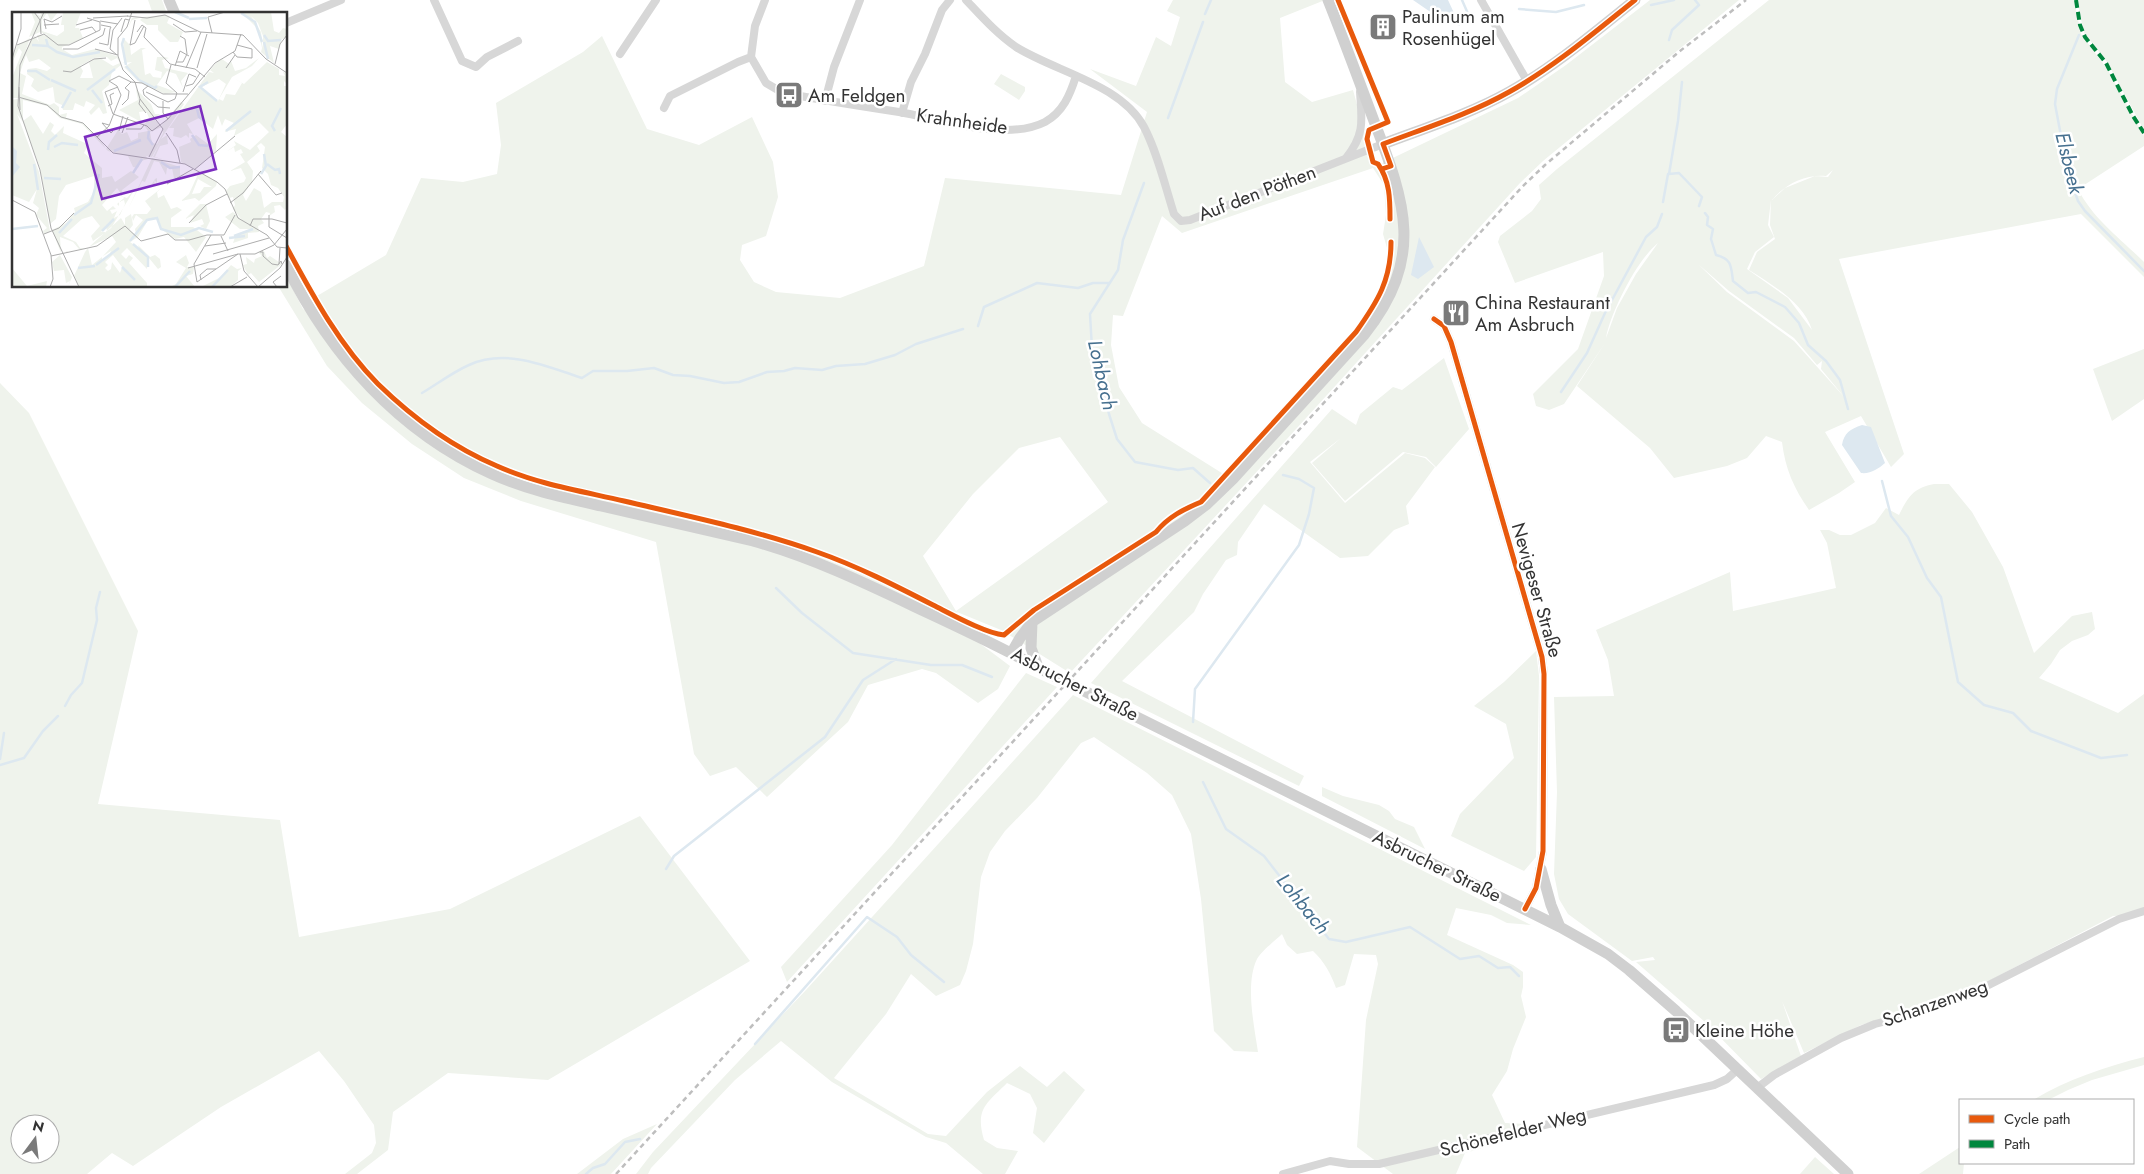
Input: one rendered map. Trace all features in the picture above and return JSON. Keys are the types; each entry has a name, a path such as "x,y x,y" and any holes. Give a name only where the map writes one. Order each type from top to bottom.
{"main road":[{"path":"170,0 174,12"},
{"path":"1012,652 1032,622 1185,522 1206,505 1233,479 1364,335 1389,298 1401,263 1404,226 1397,184 1328,0"},
{"path":"1383,144 1485,104 1527,81 1636,0"},
{"name":"Asbrucher Straße","path":"288,269 308,306 325,331 343,357 370,389 410,424 456,456 493,475 533,489 785,550 860,580 1012,652 1052,675 1525,909"},
{"path":"1032,622 1031,648 1038,667"},
{"path":"1541,869 1551,906 1560,927"},
{"path":"1525,909 1608,954 1630,970 1848,1174"}],"street":[{"path":"288,22 341,0"},
{"path":"434,0 462,61 476,67 487,57 518,41"},
{"path":"620,54 656,0"},
{"path":"664,108 670,96 751,57 755,26 765,0"},
{"path":"825,101 834,67 860,0"},
{"path":"902,113 911,82 925,54 942,10 950,0"},
{"name":"Auf den Pöthen","path":"966,0 996,32 1016,46 1046,63 1102,88 1126,106 1144,126 1174,214 1181,221 1190,220 1383,144"},
{"path":"1480,0 1527,81"},
{"name":"Krahnheide","path":"751,57 766,83 783,94 976,126 1009,129 1031,126 1054,116 1070,95 1076,76"},
{"path":"1344,159 1355,147 1362,128 1360,82"},
{"name":"Nevigeser Straße","path":"1434,319 1444,326 1451,342 1542,657 1544,674 1543,851 1536,888 1525,909"},
{"name":"Schanzenweg","path":"1757,1088 1774,1075 1841,1038 1875,1024 1914,1014 1971,994 2119,919 2144,911"},
{"name":"Schönefelder Weg","path":"1283,1174 1330,1160 1349,1164 1379,1164 1714,1085 1727,1079 1737,1070"}],"shaded area":[{"path":"148,0 162,0 166,12 152,12"},
{"path":"1173,0 1325,0 1280,18 1285,82 1312,102 1353,90 1374,167 1518,98 1566,65 1650,0 1739,0 1543,161 1520,183 1276,451 1070,673 1001,630 957,612 974,639 1010,666 998,689 978,703 936,673 922,669 868,685 848,722 767,797 736,767 710,776 694,754 656,542 521,501 464,478 412,444 362,403 327,366 279,288 288,288 288,280 303,309 342,335 317,296 386,255 421,178 463,182 497,174 501,145 496,103 583,52 602,36 647,129 699,145 752,117 773,162 778,197 766,236 742,245 740,260 754,282 776,292 840,298 924,266 945,178 1121,195 1147,112 1090,69 1136,86 1156,37 1171,46 1180,17 1167,11","holes":["1373,168 1384,185 1386,215 1383,234 1391,262 1385,284 1375,305 1356,332 1225,475 1142,423 1119,387 1111,345 1113,315 1123,316 1162,216 1182,233","1060,437 1108,502 956,611 923,556 973,494 1019,448"]},
{"path":"1413,0 1448,0 1460,26 1442,20"},
{"path":"1769,0 2074,0 2081,34 2108,70 2144,136 2144,146 2078,189 2099,219 2144,262 2144,277 2081,214 1839,259 1904,454 1891,467 1861,416 1825,432 1855,482 1809,510 1791,478 1785,461 1782,442 1766,436 1747,458 1727,466 1674,478 1650,448 1577,386 1605,343 1564,404 1549,410 1536,406 1533,394 1578,349 1604,276 1603,252 1515,283 1498,242 1500,236 1532,211 1541,199 1539,185","holes":["1814,176 1785,188 1772,200 1783,189 1796,181","1771,200 1770,225 1775,239 1757,252 1749,270 1786,295 1802,311 1812,330 1788,298 1747,269 1755,252 1774,237 1768,225","1658,243 1636,274 1617,308 1606,338 1613,314 1626,287 1650,251","1698,264 1729,291 1794,338 1817,365 1822,361 1821,369 1845,398 1794,341 1727,292"]},
{"path":"2077,0 2144,0 2144,130 2107,62 2084,33"},
{"path":"1001,74 1025,87 1025,91 1019,100 994,84"},
{"path":"1419,237 1434,267 1418,279 1411,275"},
{"path":"2144,349 2144,399 2112,421 2093,369"},
{"path":"1444,358 1469,429 1436,467 1426,457 1403,452 1345,501 1312,463 1341,438 1310,462 1345,503 1405,453 1425,458 1435,467 1406,506 1409,524 1394,530 1368,556 1340,558 1264,504 1238,542 1237,555 1226,560 1203,594 1194,612 1122,681 1304,776 1299,786 1091,683 1332,409 1356,425 1360,414 1393,387 1402,390"},
{"path":"0,383 29,413 138,631 98,804 280,820 299,937 450,909 640,816 750,961 548,1080 448,1073 393,1112 388,1150 357,1174 345,1174 372,1153 376,1143 374,1125 344,1081 319,1051 221,1107 133,1166 112,1153 87,1174 0,1174"},
{"path":"1862,425 1871,427 1885,463 1868,473 1861,473 1842,445 1844,437 1848,432"},
{"path":"1934,484 1949,484 1972,512 2003,567 2034,653 2072,616 2092,612 2095,629 2088,635 2072,641 2060,650 2039,678 2118,713 2144,694 2144,909 2129,915 2113,916 1964,994 1861,1025 1804,1053 1782,1001 1801,1056 1761,1079 1705,1022 1636,962 1655,960 1653,957 1632,961 1568,914 1559,899 1554,874 1557,792 1554,697 1614,696 1608,660 1596,630 1730,572 1733,611 1836,588 1827,543 1820,530 1829,530 1840,535 1851,535 1875,523 1886,508 1899,515 1912,494 1921,488"},
{"path":"1536,651 1539,676 1536,857 1524,871 1451,836 1460,814 1514,758 1506,724 1474,706 1504,682"},
{"path":"1026,673 1057,687 787,982 781,967 892,845"},
{"path":"1073,695 1531,925 1507,923 1491,915 1456,908 1447,935 1513,965 1523,972 1521,996 1526,1017 1513,1049 1507,1071 1492,1095 1505,1123 1526,1124 1520,1138 1465,1153 1456,1174 1393,1174 1357,1147 1366,1020 1378,964 1376,955 1354,954 1345,985 1336,988 1327,968 1313,951 1297,954 1287,945 1282,934 1259,956 1253,969 1251,992 1258,1052 1234,1051 1214,1031 1201,899 1191,834 1172,795 1147,773 1094,737 1081,743 1037,798 1005,831 990,852 981,877 973,944 960,985 936,996 911,974 886,1014 834,1078 928,1134 946,1136 987,1092 1020,1066 1047,1087 1064,1071 1085,1090 1044,1143 1033,1133 1037,1108 1030,1094 1007,1083 993,1096 984,1108 981,1121 982,1130 984,1140 997,1148 1018,1151 1005,1174 983,1174 946,1143 926,1137 832,1082 781,1041 735,1080 651,1168 648,1174 636,1174 653,1152 806,990"},
{"path":"1322,787 1343,796 1379,805 1389,811 1395,819 1414,827 1425,849 1322,796"},
{"path":"2144,1057 2144,1065 2092,1080 2050,1099 2035,1099 2087,1074"},
{"path":"657,1124 611,1174 577,1174 623,1139"},
{"path":"1959,1148 1959,1164 1964,1164 1963,1174 1919,1174"},
{"path":"1815,1157 1834,1174 1800,1174"}],"waterway":[{"name":"Lohbach","path":"1205,14 1211,0"},
{"path":"1462,0 1469,16"},
{"path":"1651,5 1674,0"},
{"path":"1669,40 1672,30 1699,5 1695,0"},
{"path":"1519,9 1556,12 1584,5"},
{"name":"Lohbach","path":"1168,118 1203,22"},
{"name":"Elsbeek","path":"2079,35 2057,89 2055,104 2068,173 2078,201 2085,211 2144,271"},
{"path":"1682,82 1669,174 1679,173 1702,197 1699,206"},
{"path":"1663,202 1668,174"},
{"name":"Lohbach","path":"1144,183 1123,240 1118,270 1090,314 1092,349 1117,439 1135,462 1178,470 1193,468 1210,483"},
{"path":"1705,213 1708,217 1707,225 1713,229 1711,239 1716,255 1725,259 1730,264 1733,281 1748,293 1756,292 1785,307 1799,323 1808,345 1826,361 1840,380 1848,409"},
{"path":"1561,392 1587,353 1605,313 1646,237 1657,227 1662,214"},
{"path":"978,326 984,307 1037,283 1078,288 1093,283 1109,283"},
{"path":"422,393 469,365 497,358 512,358 540,364 582,378 593,371 627,371 654,368 673,375 690,376 724,383 739,382 767,372 795,368 822,370 836,366 865,364 895,355 916,344 963,329"},
{"name":"Lohbach","path":"1193,722 1195,689 1299,545 1309,514 1314,488 1299,479 1283,475"},
{"path":"1882,481 1891,516 1908,537 1927,578 1941,597 1958,682 1984,705 2013,713 2031,731 2101,758 2127,755"},
{"path":"776,588 802,613 853,653 931,665 962,665 992,677"},
{"path":"65,706 71,695 82,683 97,620 96,608 100,592"},
{"path":"666,869 674,856 825,737 863,680 896,659"},
{"path":"0,765 24,758 43,731 58,716"},
{"path":"0,759 4,733"},
{"name":"Lohbach","path":"1203,782 1226,829 1264,856 1329,939 1346,942 1410,927 1460,959 1479,956 1498,968 1510,967 1519,976"},
{"path":"755,1044 867,917 897,937 911,955 944,982"},
{"path":"586,1174 593,1168 605,1164 625,1142 640,1139"}],"railway":[{"path":"616,1174 1522,187 1545,165 1680,51 1746,0"}],"marked path":[{"path":"2076,0 2080,25 2085,37 2106,63 2133,116 2144,133"}],"cycle path":[{"path":"1338,0 1388,122 1369,130 1367,139 1373,162 1378,164 1385,177 1389,197 1390,219"},
{"path":"1382,169 1391,166 1383,144 1463,114 1509,92 1558,60 1635,0"},
{"path":"288,250 327,318 364,369 419,420 464,450 512,472 543,482 721,524 817,552 876,577 978,627 1004,635 1034,610 1156,532 1177,514 1201,502 1356,332 1382,290 1389,268 1391,242"},
{"path":"1434,319 1444,326 1451,342 1542,657 1544,674 1543,851 1536,888 1525,909"}],"place":[{"name":"Paulinum am Rosenhügel","path":"1383,27"},
{"name":"Am Feldgen","path":"789,95"},
{"name":"China Restaurant Am Asbruch","path":"1456,313"},
{"name":"Kleine Höhe","path":"1676,1030"}]}
